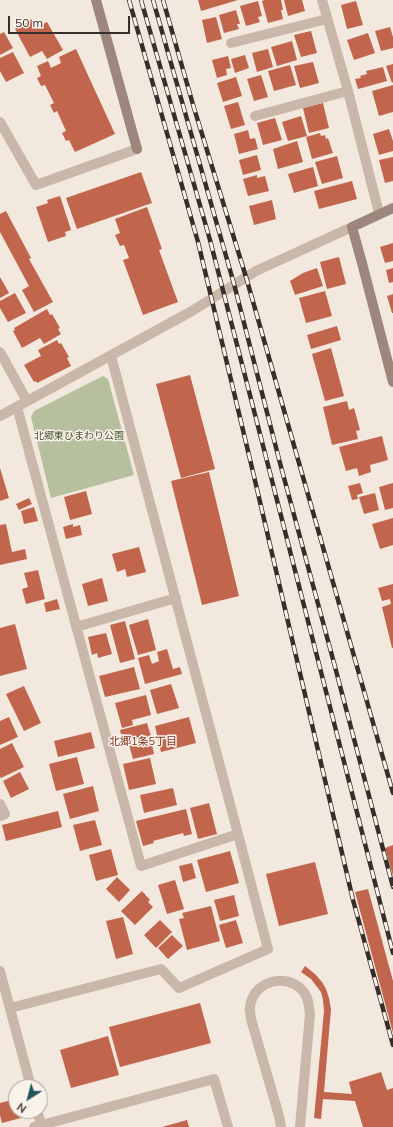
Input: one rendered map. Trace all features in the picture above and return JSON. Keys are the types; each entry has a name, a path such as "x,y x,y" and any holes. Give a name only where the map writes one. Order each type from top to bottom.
{"street":[{"path":"0,122 36,185 137,149 96,0"},
{"path":"322,0 348,91 379,214"},
{"path":"231,43 327,19"},
{"path":"254,116 348,91"},
{"path":"0,416 192,311 256,271 393,208"},
{"path":"352,227 393,382"},
{"path":"0,352 27,402"},
{"path":"10,1008 160,969 179,988 268,949 111,356"},
{"path":"17,407 141,866 238,834"},
{"path":"76,627 176,598"},
{"path":"0,804 5,814 0,816"},
{"path":"0,971 29,1079"},
{"path":"281,1127 251,1019 250,1007 252,997 260,987 270,982 282,981 292,983 301,989 307,998 310,1014 300,1127"},
{"path":"39,1126 214,1079 228,1127"}],"green space":[{"name":"北郷東ひまわり公園","path":"103,376 108,379 134,475 51,498 31,417 34,411"}],"building":[{"path":"198,0 238,0 201,11"},
{"path":"281,0 283,19 268,23 262,1"},
{"path":"284,0 302,0 305,11 288,16"},
{"path":"258,1 262,16 258,17 260,22 246,26 240,6"},
{"path":"356,1 363,25 347,29 341,5"},
{"path":"236,10 240,24 237,24 239,29 224,33 219,15"},
{"path":"216,17 222,39 207,43 202,20"},
{"path":"32,19 37,27 47,22 63,50 47,59 42,51 30,57 15,29"},
{"path":"390,27 393,37 393,48 381,51 375,31"},
{"path":"311,31 317,53 301,57 294,35"},
{"path":"4,32 13,48 0,55 0,34"},
{"path":"368,33 375,53 354,60 347,40"},
{"path":"292,41 297,60 277,66 271,47"},
{"path":"76,49 115,134 75,152 69,140 66,141 62,133 66,131 57,111 54,113 50,105 54,103 45,85 41,86 37,78 41,76 37,66 48,61 51,68 61,63 59,57"},
{"path":"268,49 273,67 257,72 252,53"},
{"path":"13,52 24,73 6,82 0,71 0,58"},
{"path":"245,55 249,68 235,73 231,59"},
{"path":"228,56 231,68 226,69 227,75 217,78 212,60"},
{"path":"313,62 319,83 300,88 294,66"},
{"path":"393,64 393,82 392,83 386,66"},
{"path":"290,65 296,85 274,91 268,71"},
{"path":"383,67 387,81 358,89 355,79 361,78 360,76 367,74 366,71"},
{"path":"261,75 268,97 254,101 247,79"},
{"path":"236,77 242,96 223,102 217,83"},
{"path":"393,85 393,112 379,116 372,91"},
{"path":"238,102 245,125 231,129 224,106"},
{"path":"323,103 329,128 309,133 303,108"},
{"path":"301,116 307,136 288,141 282,122"},
{"path":"275,118 282,140 263,145 257,123"},
{"path":"389,129 393,141 393,151 379,155 373,134"},
{"path":"248,130 250,139 255,138 258,149 239,154 234,134"},
{"path":"320,133 321,136 325,135 326,139 328,138 333,153 312,159 306,137"},
{"path":"297,141 303,162 278,169 273,149"},
{"path":"257,155 261,170 243,175 239,160"},
{"path":"337,156 343,178 322,184 315,162"},
{"path":"393,157 393,181 385,183 379,160"},
{"path":"313,167 318,186 294,193 288,174"},
{"path":"141,172 152,203 77,229 66,198"},
{"path":"257,175 257,178 265,176 269,191 248,196 243,179"},
{"path":"352,181 357,199 319,209 314,191"},
{"path":"60,196 71,230 65,232 66,236 48,242 36,207 48,203 47,200"},
{"path":"272,200 276,219 254,225 249,206"},
{"path":"147,207 162,249 159,250 178,302 143,315 123,260 129,258 124,245 120,246 115,235 120,233 115,219"},
{"path":"6,211 31,258 29,259 53,302 34,312 22,290 29,286 0,232 0,214"},
{"path":"393,243 393,261 385,263 380,247"},
{"path":"339,257 346,284 327,289 320,262"},
{"path":"317,268 323,286 295,295 290,281 303,273"},
{"path":"393,268 393,282 389,283 386,270"},
{"path":"0,277 9,293 0,298"},
{"path":"325,291 332,316 306,323 299,298"},
{"path":"15,293 26,313 8,322 0,308 0,301"},
{"path":"393,294 393,313 392,313 387,296"},
{"path":"47,309 50,315 52,314 60,328 58,329 61,334 44,344 40,338 22,348 13,331 15,330 14,328"},
{"path":"337,326 341,340 311,349 307,335"},
{"path":"57,340 59,344 61,343 69,357 67,358 71,366 37,383 36,381 34,382 24,365 41,356 38,350"},
{"path":"331,348 344,396 325,401 312,354"},
{"path":"190,375 215,469 181,478 156,384"},
{"path":"347,401 349,410 354,408 360,430 356,431 358,439 332,445 323,407"},
{"path":"382,436 388,460 370,465 371,472 359,476 357,468 346,471 339,447"},
{"path":"0,468 9,498 0,501"},
{"path":"209,472 239,596 202,605 171,481"},
{"path":"360,483 363,493 357,495 358,499 352,500 348,486"},
{"path":"393,483 393,508 385,510 379,487"},
{"path":"86,491 92,514 70,520 64,497"},
{"path":"375,493 379,510 364,514 359,497"},
{"path":"29,498 32,504 19,510 16,504"},
{"path":"34,507 38,521 24,524 21,511"},
{"path":"393,518 393,545 380,549 372,524"},
{"path":"6,524 12,552 25,549 27,559 0,565 0,525"},
{"path":"73,524 73,527 80,525 82,535 66,539 63,527"},
{"path":"139,547 146,572 127,577 125,569 117,572 112,554"},
{"path":"38,570 45,599 26,604 22,589 28,587 24,573"},
{"path":"102,578 108,601 88,606 82,584"},
{"path":"393,584 392,648 382,607 391,604 390,599 382,601 378,588"},
{"path":"57,599 60,609 46,612 44,603"},
{"path":"148,619 156,650 138,655 129,625"},
{"path":"125,621 135,659 120,663 110,625"},
{"path":"15,624 27,669 0,676 0,628"},
{"path":"106,633 112,654 98,658 97,653 92,655 88,637"},
{"path":"167,649 173,669 180,667 182,674 145,684 138,658 149,655 152,664 159,661 157,652"},
{"path":"134,667 140,689 105,697 99,676"},
{"path":"171,684 179,708 157,714 150,690"},
{"path":"24,686 41,723 24,731 6,694"},
{"path":"146,695 151,715 132,720 133,725 122,728 115,703"},
{"path":"9,717 18,737 0,745 0,721"},
{"path":"189,717 196,743 161,752 155,726"},
{"path":"147,723 151,736 123,743 120,730"},
{"path":"91,732 95,748 58,757 54,741"},
{"path":"151,739 154,754 133,759 129,745"},
{"path":"12,743 24,767 1,778 0,749"},
{"path":"77,757 84,784 56,791 49,764"},
{"path":"150,758 156,784 129,790 123,764"},
{"path":"20,772 29,789 11,798 3,781"},
{"path":"93,786 99,811 70,819 63,794"},
{"path":"173,788 177,805 144,813 140,795"},
{"path":"209,803 217,834 198,839 190,808"},
{"path":"186,809 192,834 184,836 183,833 153,841 154,843 143,846 136,821"},
{"path":"58,811 62,827 6,841 2,825"},
{"path":"95,820 102,845 80,851 73,825"},
{"path":"393,845 393,876 385,848"},
{"path":"111,849 118,875 96,881 89,855"},
{"path":"230,851 239,883 206,892 197,860"},
{"path":"315,862 328,914 279,926 266,874"},
{"path":"192,863 196,878 183,882 179,866"},
{"path":"117,877 130,890 119,902 106,889"},
{"path":"175,880 184,909 167,914 158,885"},
{"path":"368,889 393,981 393,1033 355,892"},
{"path":"142,891 150,900 148,902 153,907 135,925 121,911"},
{"path":"234,895 239,916 220,921 214,900"},
{"path":"211,906 220,941 187,950 179,919 184,918 182,913"},
{"path":"123,917 133,954 116,959 106,921"},
{"path":"160,920 172,932 156,948 144,935"},
{"path":"236,920 243,943 226,948 219,925"},
{"path":"172,935 183,946 168,959 158,948"},
{"path":"305,966 322,982 329,998 331,1009 324,1092 352,1094 349,1082 381,1072 387,1090 393,1088 393,1127 363,1127 355,1101 323,1099 321,1119 314,1118 324,1011 321,992 311,979 301,972"},
{"path":"200,1003 211,1043 120,1067 109,1027"},
{"path":"108,1036 119,1075 71,1088 60,1050"},
{"path":"8,1101 8,1119 17,1119 2,1123 0,1103"},
{"path":"187,1120 189,1127 162,1127"}],"railway":[{"path":"129,0 198,242 353,900 393,1045"},
{"path":"141,0 210,240 393,953"},
{"path":"153,0 234,284 393,887"},
{"path":"163,0 194,108 246,277 393,793"}],"district":[{"name":"北郷1条5丁目","path":"143,742"}]}
